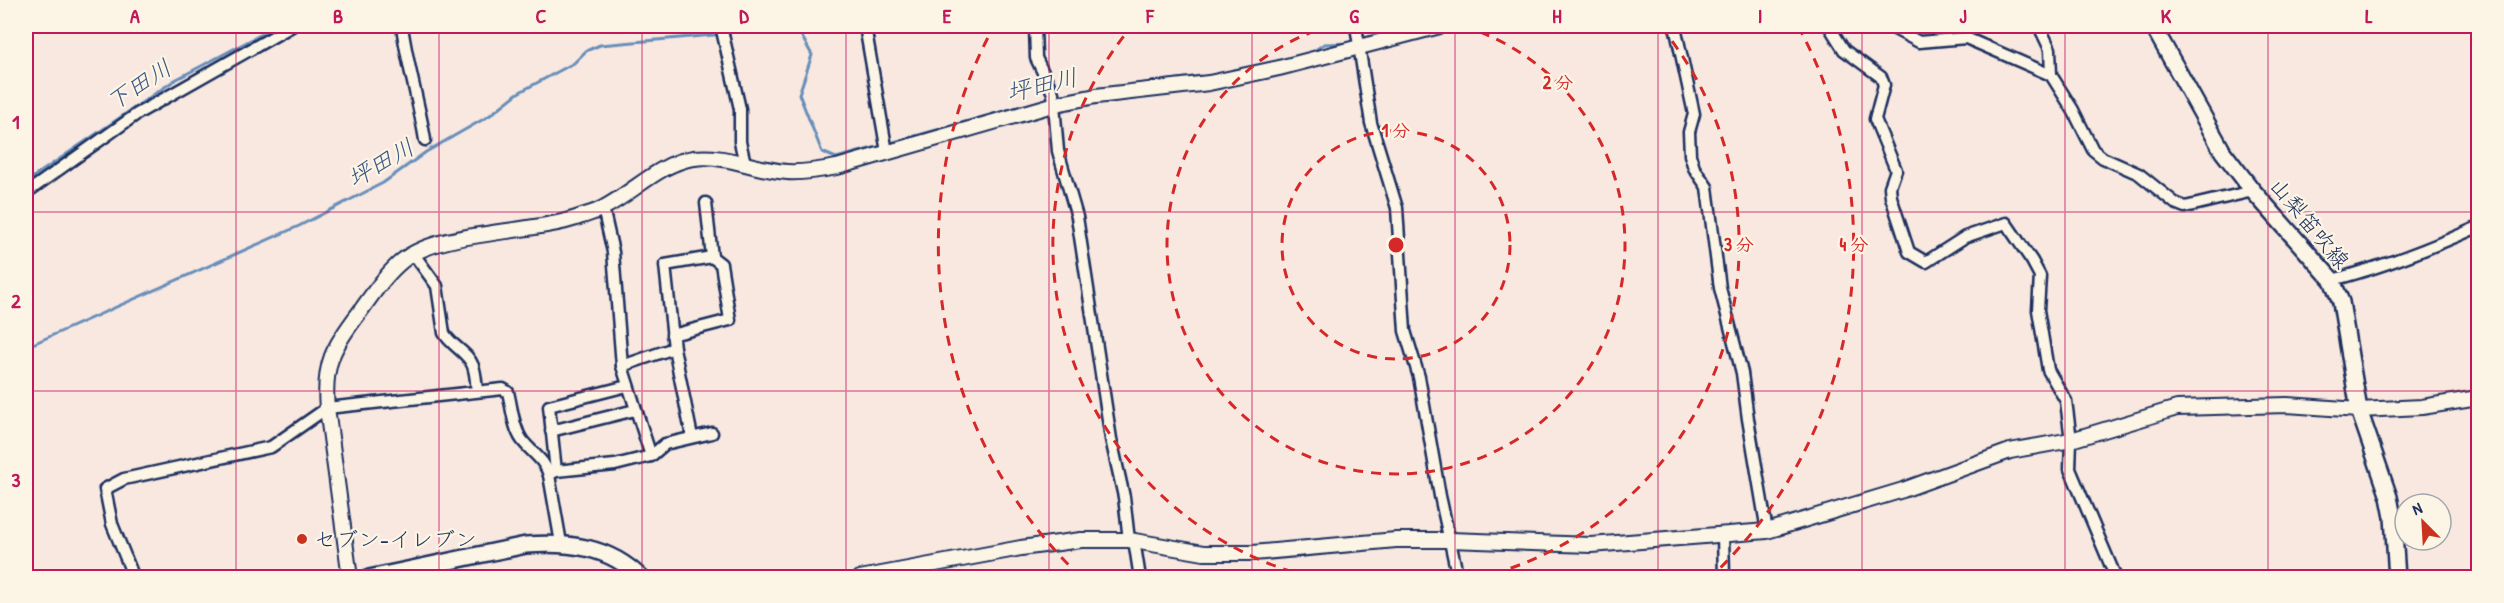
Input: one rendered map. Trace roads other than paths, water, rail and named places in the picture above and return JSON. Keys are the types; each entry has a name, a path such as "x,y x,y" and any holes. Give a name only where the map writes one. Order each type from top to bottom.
{"main road":[{"name":"山梨笛吹線","path":"2153,26 2223,152 2253,191 2332,280 2341,302 2359,410 2389,497 2393,517 2397,578"},
{"path":"369,578 526,544 561,543 592,548 617,559 641,578"}],"street":[{"path":"26,193 137,114 292,26"},
{"path":"402,26 411,75 419,100 425,141"},
{"path":"865,26 887,152"},
{"path":"1035,26 1036,58 1054,99 1058,151 1077,217 1111,439 1140,578"},
{"path":"1356,26 1371,123 1396,208 1405,331 1419,377 1440,496 1458,578"},
{"path":"350,578 327,408 325,385 327,366 333,349 387,276 413,253 462,239 573,219 603,208 652,176 692,158 718,157 787,172 810,172 837,167 1054,99 1209,83 1279,68 1440,26"},
{"path":"1675,26 1694,114 1689,132 1690,155 1694,168 1707,187 1720,288 1742,373 1767,531"},
{"path":"1829,26 1844,50 1881,77 1884,85 1875,119 1896,170 1890,187 1891,197 1909,252 1926,262 1965,237 2006,223 2040,276 2038,310 2048,370 2066,401 2070,469 2116,578"},
{"path":"1889,26 1918,42 1966,38 2050,75 2073,110 2093,150 2103,158 2139,174 2175,203 2185,207 2253,191"},
{"path":"2039,26 2050,49 2050,75"},
{"path":"722,31 740,109 740,142 745,164"},
{"path":"672,335 730,320 721,264 712,256 706,203"},
{"path":"603,208 613,252 622,366 651,456"},
{"path":"2332,280 2364,272 2430,249 2478,227"},
{"path":"413,253 437,286 444,333 447,339 469,359 474,368 477,391"},
{"path":"692,437 674,348 665,265 712,256"},
{"path":"622,366 674,348"},
{"path":"561,543 552,473 549,406 627,386"},
{"path":"134,578 112,524 105,489 124,478 271,447 327,408 503,389 508,393 516,430 552,473"},
{"path":"860,578 1081,540 1131,540 1204,554 1253,553 1396,540 1591,545 1767,531 1903,490 2010,451 2070,440 2177,408 2287,405 2359,410 2422,407 2478,398"},
{"path":"551,431 635,410"},
{"path":"552,473 615,465 651,456 665,444 712,433"},
{"path":"1723,535 1724,578"}],"waterway":[{"name":"下田川","path":"26,182 175,80 277,26"},
{"name":"坪田川","path":"26,347 299,226 383,183 426,152 489,116 518,93 574,63 586,51 600,45 725,34 751,26"},
{"name":"坪田川","path":"796,26 812,55 799,94 822,152 836,158 877,147"},
{"name":"坪田川","path":"1366,38 1413,26"},
{"name":"坪田川","path":"1311,53 1324,44 1351,43"},
{"name":"坪田川","path":"1215,75 1223,73"},
{"name":"坪田川","path":"1128,86 1200,76"},
{"name":"坪田川","path":"1057,96 1091,90"},
{"name":"坪田川","path":"894,142 1050,98"}],"place":[{"name":"セブン-イレブン","path":"302,539"}]}
